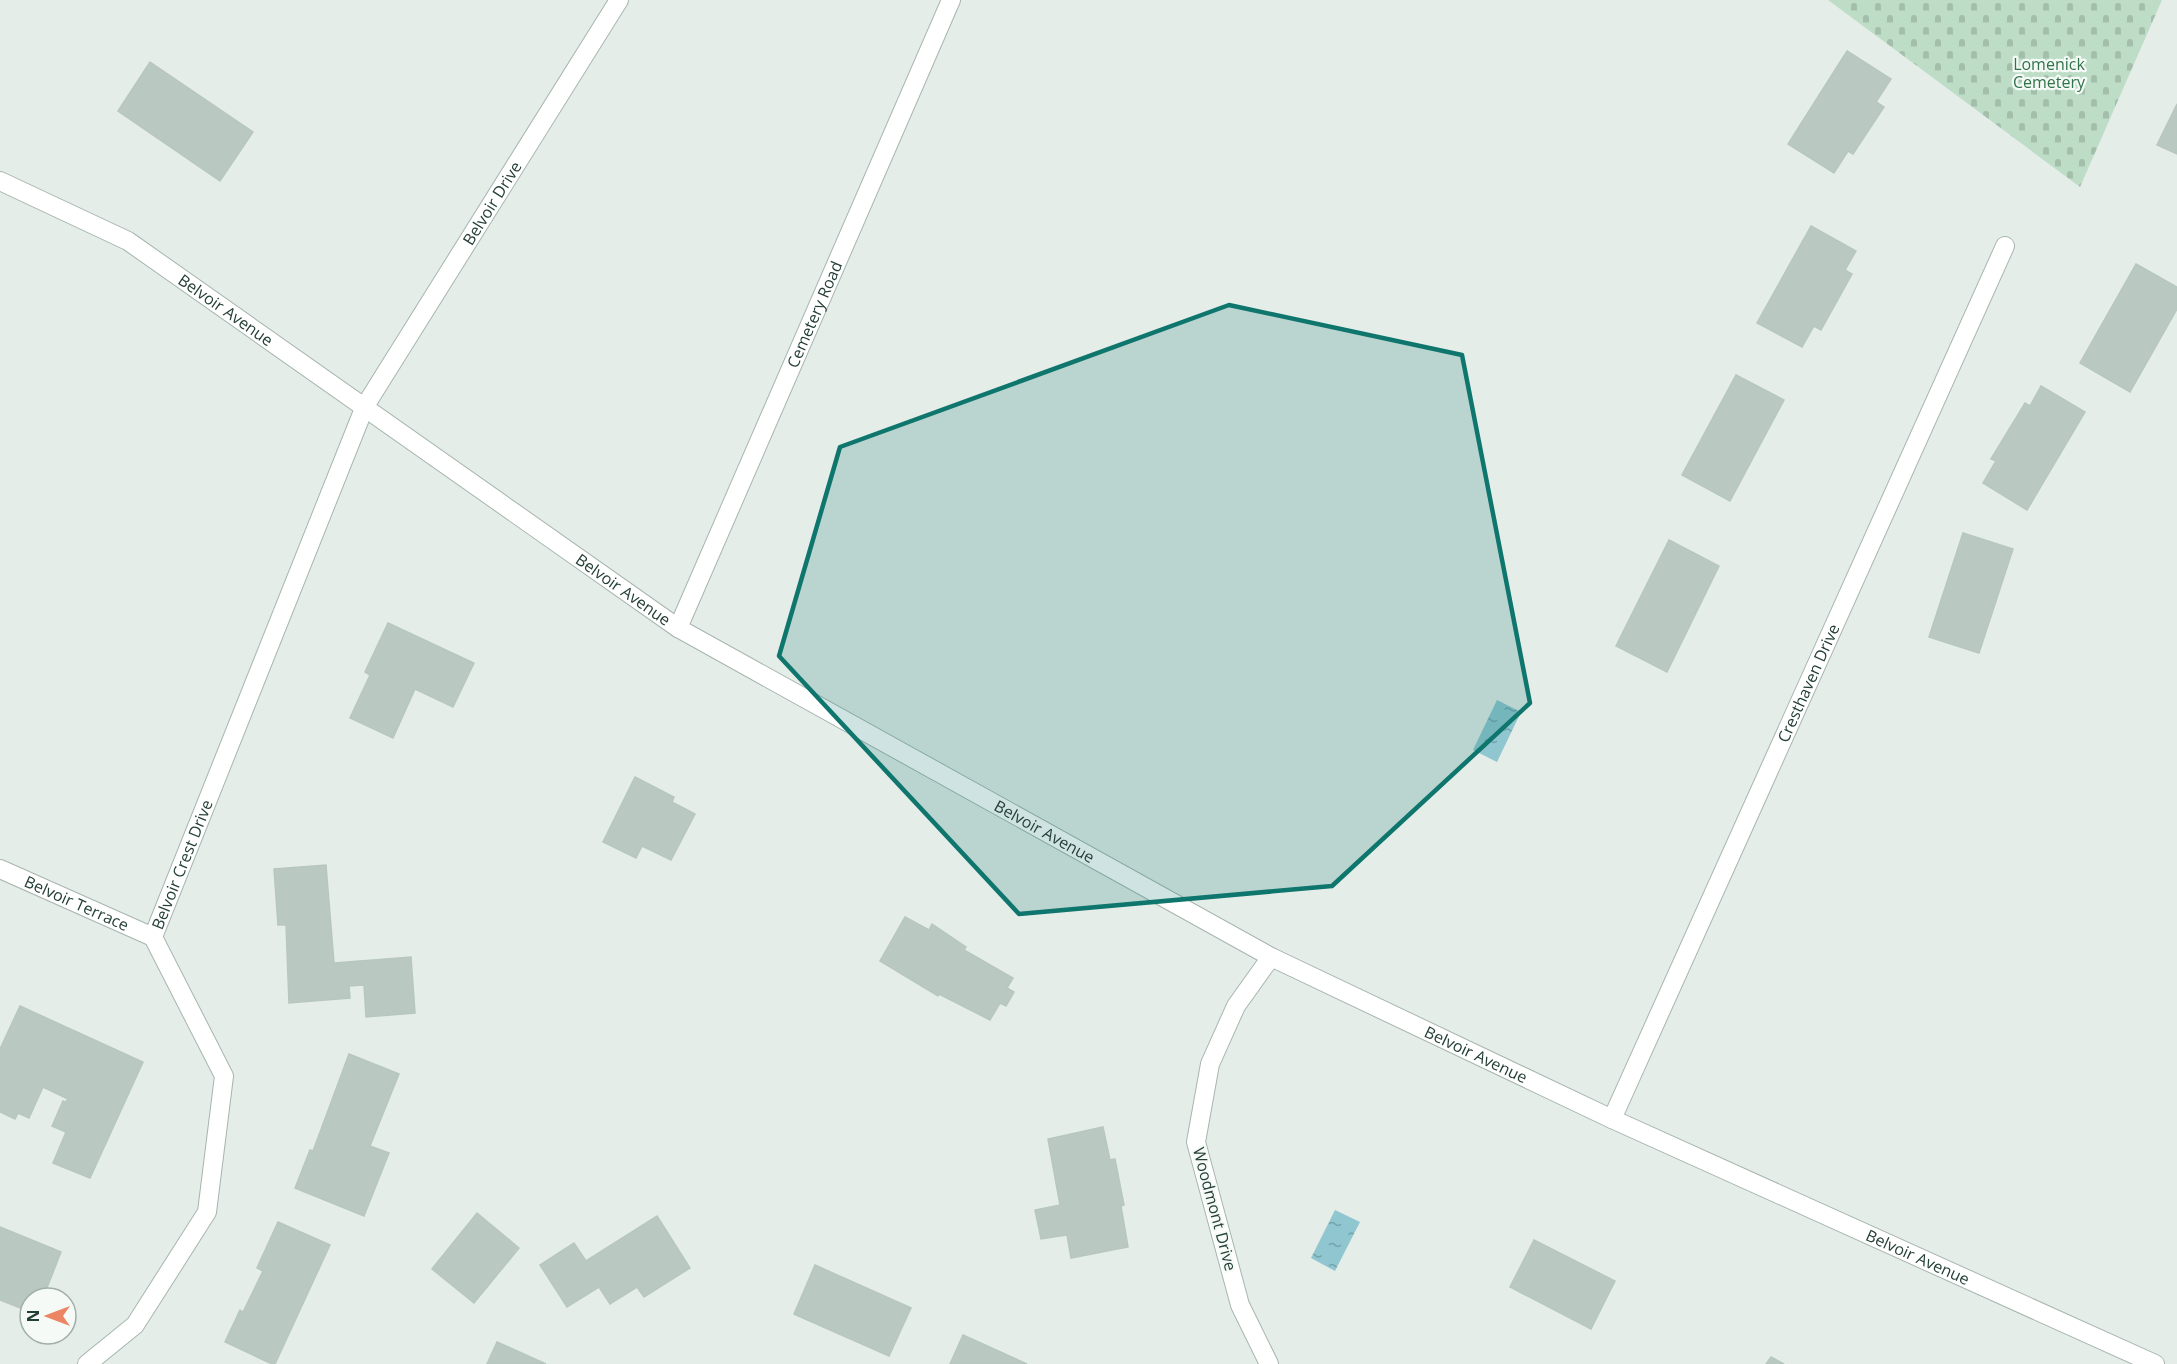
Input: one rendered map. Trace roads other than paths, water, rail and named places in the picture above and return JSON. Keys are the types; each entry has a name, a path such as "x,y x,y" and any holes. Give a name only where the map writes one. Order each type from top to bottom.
{"street":[{"name":"Belvoir Drive","path":"365,406 619,0"},
{"name":"Cemetery Road","path":"678,628 951,0"},
{"name":"Belvoir Avenue","path":"0,181 128,241 678,628 1271,957 1612,1119 2155,1364"},
{"name":"Cresthaven Drive","path":"1612,1119 2005,246"},
{"name":"Belvoir Crest Drive","path":"87,1364 135,1325 207,1212 224,1076 153,937 365,406"},
{"name":"Belvoir Terrace","path":"0,868 153,937"},
{"name":"Woodmont Drive","path":"1269,1364 1240,1305 1196,1142 1210,1064 1236,1006 1271,957"}],"water":[{"path":"1497,700 1521,712 1497,762 1473,750"},
{"path":"1335,1210 1360,1222 1335,1271 1311,1258"}],"park label":[{"name":"Lomenick Cemetery","path":"2049,73"}]}
